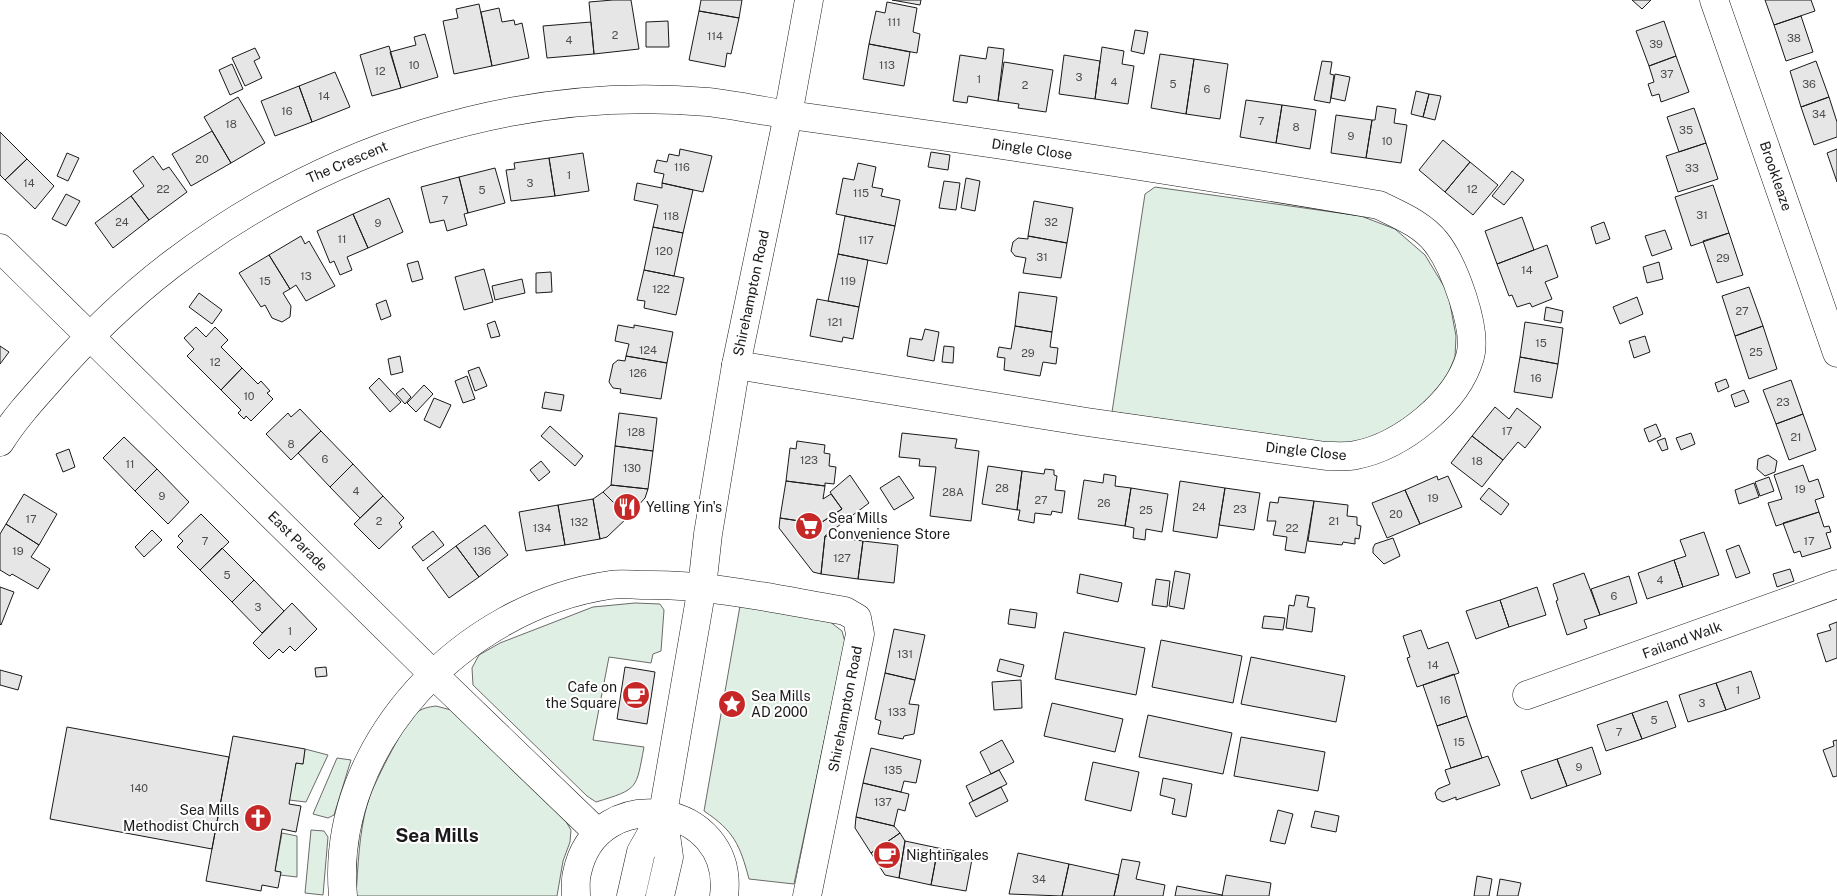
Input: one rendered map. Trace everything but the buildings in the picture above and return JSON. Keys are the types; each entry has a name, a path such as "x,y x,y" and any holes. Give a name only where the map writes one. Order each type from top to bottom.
{"street":[{"name":"Shirehampton Road","path":"660,896 669,857 663,813 702,587 708,534 736,365 810,0"},
{"name":"Brookleaze","path":"1714,0 1837,353"},
{"name":"The Crescent","path":"0,442 33,399 89,335 158,275 208,237 256,207 306,180 383,146 438,128 513,110 626,100 708,102 788,115"},
{"name":"Dingle Close","path":"736,365 1087,422 1326,456 1356,456 1399,439 1431,414 1454,390 1470,356 1469,320 1457,280 1436,242 1410,220 1379,205 1136,164 788,115"},
{"name":"East Parade","path":"0,248 433,674 598,833"},
{"name":"Shirehampton Road","path":"343,896 342,881 347,827 360,781 397,714 433,674 491,628 521,611 554,598 611,585 680,584 846,611 857,618 860,634 807,896"},
{"name":"Failand Walk","path":"1527,695 1837,584"},
{"path":"576,896 577,874 584,852 598,833 617,820 639,812 663,813 687,821 707,837 720,858 726,883 724,896"},
{"name":"Shirehampton Road","path":"631,896 641,852 663,813"}],"green space":[{"path":"1155,187 1361,216 1395,229 1425,255 1448,293 1456,336 1455,357 1446,379 1421,408 1387,435 1343,445 1112,412 1145,194"},
{"path":"635,603 660,604 664,610 661,651 653,654 651,663 609,657 593,740 644,747 637,779 633,785 621,794 596,802 587,796 473,685 472,668 479,655 500,643 593,607"},
{"path":"740,606 829,621 842,631 845,642 794,884 749,879 739,848 729,832 704,811"},
{"path":"436,706 451,710 565,820 571,830 570,842 563,861 557,896 356,896 362,827 374,785 415,714 425,708"},
{"path":"305,749 328,755 306,802 289,800 296,763 303,764"},
{"path":"337,758 351,760 334,815 328,818 313,814"},
{"path":"311,830 324,831 328,837 323,895 305,893"},
{"path":"282,833 297,836 297,877 280,875 281,872 275,871"}],"place":[{"name":"Yelling Yin's","path":"627,507"},
{"name":"Sea Mills Convenience Store","path":"809,526"},
{"name":"Cafe on the Square","path":"636,695"},
{"name":"Sea Mills AD 2000","path":"732,704"},
{"name":"Sea Mills Methodist Church","path":"258,818"},
{"name":"Nightingales","path":"887,855"}],"district":[{"name":"Sea Mills","path":"437,835"}]}
